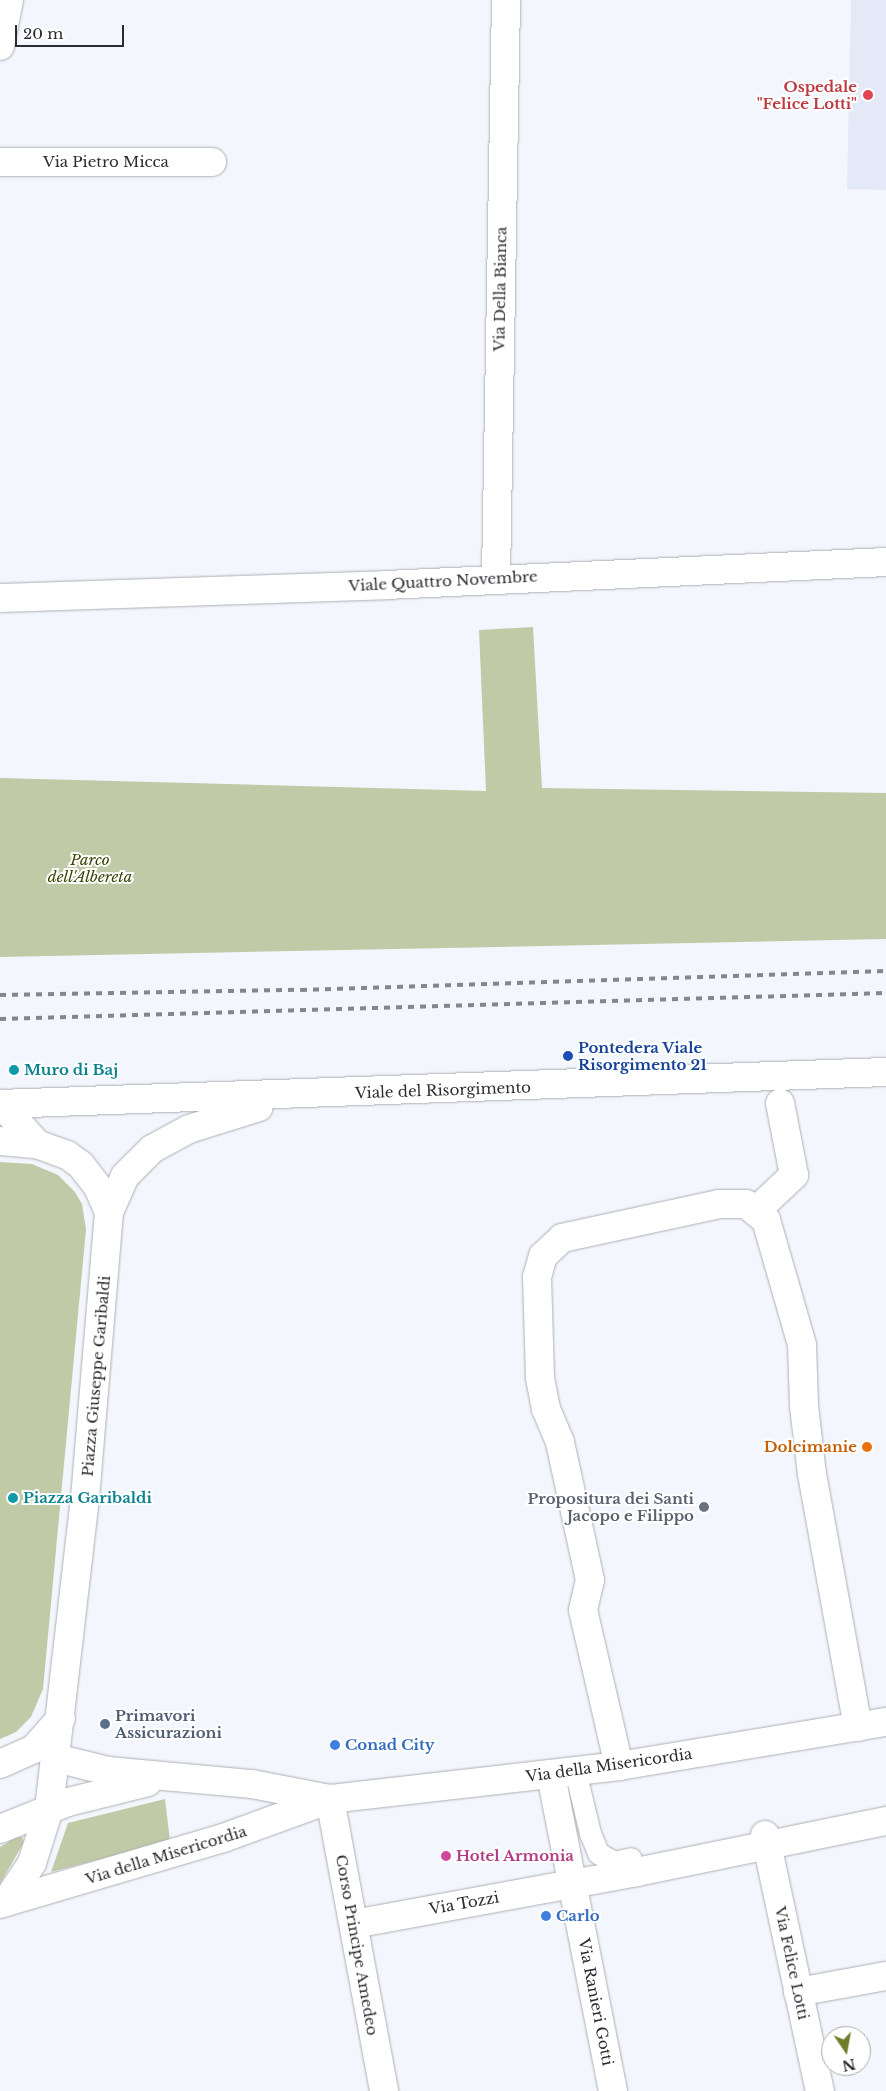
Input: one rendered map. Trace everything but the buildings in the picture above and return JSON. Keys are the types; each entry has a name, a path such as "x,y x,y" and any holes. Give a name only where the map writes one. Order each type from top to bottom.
{"street":[{"path":"0,46 9,0"},
{"name":"Via Della Bianca","path":"496,578 506,0"},
{"name":"Via Pietro Micca","path":"0,162 212,162"},
{"name":"Viale Quattro Novembre","path":"0,598 886,562"},
{"name":"Viale del Risorgimento","path":"0,1105 295,1096 886,1072"},
{"name":"Piazza Giuseppe Garibaldi","path":"3,1903 32,1863 50,1809 85,1498 109,1212 132,1167 163,1141 220,1119 295,1096"},
{"path":"757,1210 794,1176 780,1103"},
{"name":"Piazza Giuseppe Garibaldi","path":"0,1105 37,1144"},
{"name":"Piazza Giuseppe Garibaldi","path":"0,1141 37,1144 67,1156 80,1165 98,1187 109,1212"},
{"path":"619,1766 583,1610 590,1580 560,1442 546,1409 540,1377 536,1303 539,1266 555,1242 586,1230 719,1204 740,1203 757,1210 769,1226 802,1345 802,1386 810,1457 858,1727"},
{"path":"0,1764 34,1749 61,1718"},
{"name":"Via della Misericordia","path":"3,1903 223,1838 330,1799 619,1766 886,1722"},
{"name":"Via della Misericordia","path":"56,1758 108,1770 166,1778 252,1784 330,1799"},
{"name":"Via Ranieri Gotti","path":"563,1773 574,1884 613,2091"},
{"name":"Via della Misericordia","path":"0,1829 50,1809 166,1778"},
{"name":"Corso Principe Amedeo","path":"330,1799 384,2091"},
{"name":"Via Tozzi","path":"354,1924 574,1884 766,1841 886,1821"},
{"name":"Via Felice Lotti","path":"766,1841 820,2091"},
{"path":"798,1992 886,1976"}],"lane":[{"path":"563,1773 598,1853 614,1862 631,1858"}],"shaded area":[{"name":"Ospedale \"Felice Lotti\"","path":"851,0 886,0 886,190 847,189"}],"green space":[{"name":"Parco dell'Albereta","path":"533,627 542,788 886,793 886,939 0,957 0,778 486,791 479,630"},
{"path":"0,1162 32,1164 58,1175 75,1192 82,1204 86,1229 43,1689 31,1717 16,1732 0,1739"},
{"path":"165,1799 170,1841 51,1872 68,1823"},
{"path":"17,1837 22,1837 24,1842 0,1884 0,1847"}],"railway":[{"path":"0,995 301,990 886,971"},
{"path":"0,1019 886,993"}],"place":[{"name":"Ospedale \"Felice Lotti\"","path":"868,95"},
{"name":"Pontedera Viale Risorgimento 21","path":"568,1056"},
{"name":"Muro di Baj","path":"14,1070"},
{"name":"Dolcimanie","path":"867,1447"},
{"name":"Piazza Garibaldi","path":"13,1498"},
{"name":"Propositura dei Santi Jacopo e Filippo","path":"704,1507"},
{"name":"Primavori Assicurazioni","path":"105,1724"},
{"name":"Conad City","path":"335,1745"},
{"name":"Hotel Armonia","path":"446,1856"},
{"name":"Carlo","path":"546,1916"}]}
